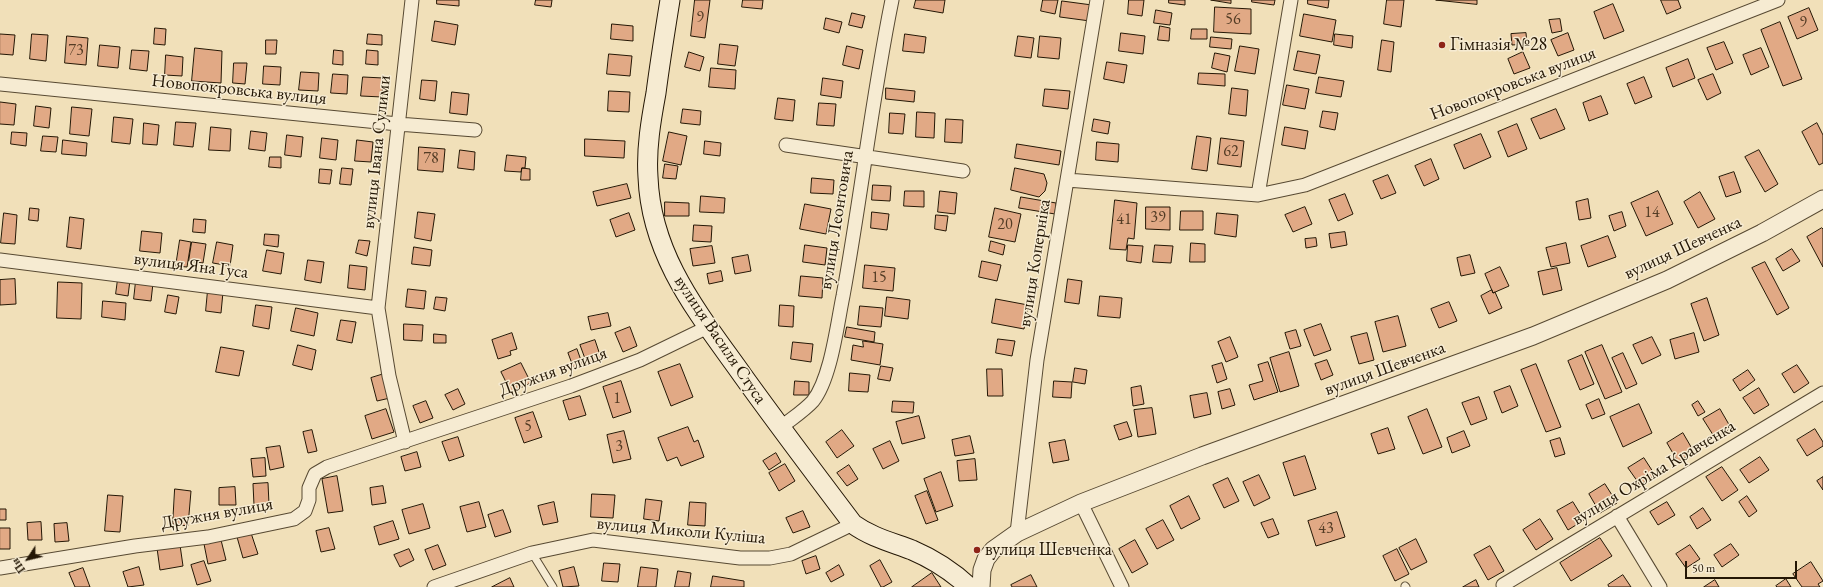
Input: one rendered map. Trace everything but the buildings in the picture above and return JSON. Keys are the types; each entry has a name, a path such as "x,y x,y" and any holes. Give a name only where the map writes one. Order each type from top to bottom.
{"main road":[{"name":"вулиця Василя Стуса","path":"670,0 651,124 648,176 649,197 660,240 668,261 686,294 708,327 780,428 853,524 866,533 930,559 947,569 969,587"}],"street":[{"name":"вулиця Івана Сулими","path":"378,308 412,0"},
{"name":"вулиця Леонтовича","path":"780,428 813,400 826,374 834,343 847,273 880,59 892,0"},
{"name":"вулиця Коперніка","path":"1017,533 1037,360 1097,0"},
{"path":"1258,195 1291,0"},
{"name":"Новопокровська вулиця","path":"1067,180 1258,195 1305,185 1778,0"},
{"name":"Новопокровська вулиця","path":"0,84 398,124 475,130"},
{"path":"786,145 963,171"},
{"name":"вулиця Шевченка","path":"981,587 982,570 986,560 993,550 1017,533 1081,503 1202,456 1533,336 1667,280 1762,233 1823,198"},
{"name":"вулиця Яна Гуса","path":"0,260 378,308"},
{"path":"378,308 389,376 405,442"},
{"name":"Дружня вулиця","path":"0,568 136,546 208,537 294,519 305,511 309,500 309,488 315,474 327,467 578,384 640,360 708,327"},
{"name":"вулиця Охріма Кравченка","path":"1503,585 1617,516 1821,398"},
{"path":"1081,503 1122,587"},
{"path":"1617,516 1660,587"},
{"name":"вулиця Миколи Куліша","path":"434,587 532,553 593,540 740,558 770,558 791,554 853,524"}],"lane":[{"path":"532,553 553,587"}],"place":[{"name":"Гімназія №28","path":"1442,45"},
{"name":"вулиця Шевченка","path":"977,550"}]}
